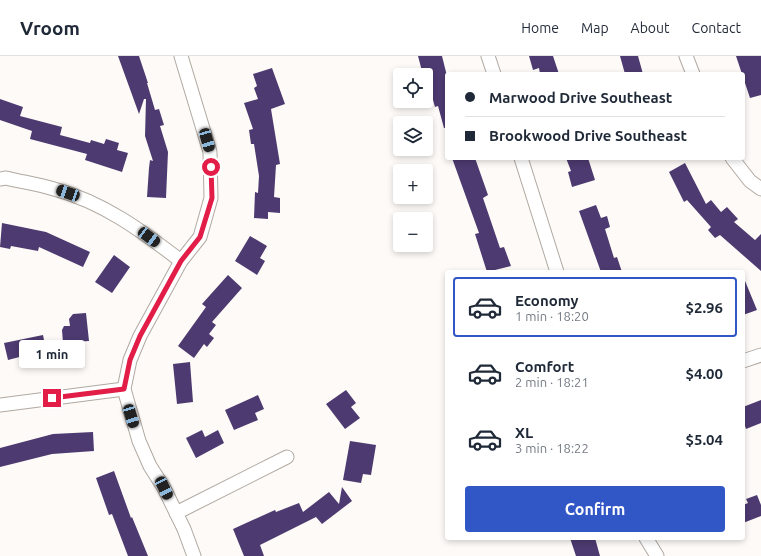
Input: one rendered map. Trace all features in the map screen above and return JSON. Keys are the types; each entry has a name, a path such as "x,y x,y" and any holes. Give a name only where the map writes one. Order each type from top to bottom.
{"street":[{"path":"181,56 210,152 212,198 200,237 181,261 140,336 130,360 124,389 138,441 150,466 164,488 194,556"},
{"path":"488,56 493,72"},
{"path":"686,56 692,72"},
{"path":"522,160 556,270"},
{"path":"734,160 750,181 761,189"},
{"path":"0,179 6,178 54,188 82,198 138,228 181,261"},
{"path":"745,360 761,355"},
{"path":"0,405 124,389"},
{"path":"176,513 287,457"},
{"path":"647,540 656,556"}],"building":[{"path":"118,56 139,56 155,110 159,109 164,125 160,126 168,152 166,198 147,197 150,160 153,161 145,136 146,99 144,99 139,114"},
{"path":"418,56 442,56 446,72 445,128 438,106 435,107 433,100 433,68 421,68"},
{"path":"529,56 553,56 558,72 540,72 539,68 533,70"},
{"path":"620,56 638,56 642,72 624,72"},
{"path":"736,56 761,56 761,95 750,98 745,83 745,72 741,72"},
{"path":"272,68 285,104 271,109 280,164 276,165 274,197 280,198 280,213 268,212 268,219 254,218 255,192 258,193 259,176 254,144 251,144 249,130 253,129 244,103 258,99 254,88 257,86 253,74"},
{"path":"0,99 23,107 20,116 62,127 60,135 90,143 91,140 104,144 106,139 119,143 117,150 128,153 122,172 85,160 87,154 30,139 32,131 0,120"},
{"path":"453,160 476,160 488,195 483,198 500,248 504,247 511,266 495,270 486,270 475,234 479,233"},
{"path":"567,160 589,160 595,180 572,187 568,172 571,171"},
{"path":"685,163 706,204 711,200 721,212 727,207 738,219 734,222 755,240 761,234 761,271 720,235 715,238 708,230 711,227 687,200 684,202 669,172"},
{"path":"596,205 601,218 607,216 610,227 605,229 614,258 617,257 621,270 600,270 579,211"},
{"path":"2,223 46,232 90,252 83,267 39,247 38,251 11,246 10,249 0,247"},
{"path":"250,236 267,246 260,258 265,261 257,275 235,261"},
{"path":"114,255 130,267 112,293 95,282"},
{"path":"228,275 242,288 212,322 216,325 209,334 214,338 207,347 204,344 194,358 178,346 206,307 202,304"},
{"path":"745,281 757,310 745,314"},
{"path":"86,313 89,341 63,343 62,330 64,326 70,326 69,319 73,314"},
{"path":"43,335 46,350 8,360 4,343"},
{"path":"190,362 193,402 177,404 173,364"},
{"path":"346,390 356,403 351,407 360,418 345,429 326,404"},
{"path":"258,395 264,409 255,413 258,420 234,430 225,410"},
{"path":"761,400 761,423 746,429 745,406"},
{"path":"202,430 205,437 218,430 224,443 196,458 186,438"},
{"path":"93,432 94,451 52,454 0,467 0,448 53,434"},
{"path":"350,441 376,445 371,475 363,474 361,483 343,480"},
{"path":"114,471 131,518 132,517 148,556 128,556 112,514 109,515 96,478"},
{"path":"342,487 352,501 322,524 316,517 260,545 264,556 244,556 233,529 275,510 276,512 299,503 303,512 329,492 339,504"},
{"path":"757,495 761,505 761,516 745,522 745,504 748,503 746,499"},
{"path":"571,540 596,540 600,556 576,556"}],"route":[{"path":"52,398 124,389 130,360 140,336 181,261 200,237 212,198 211,167"}]}
